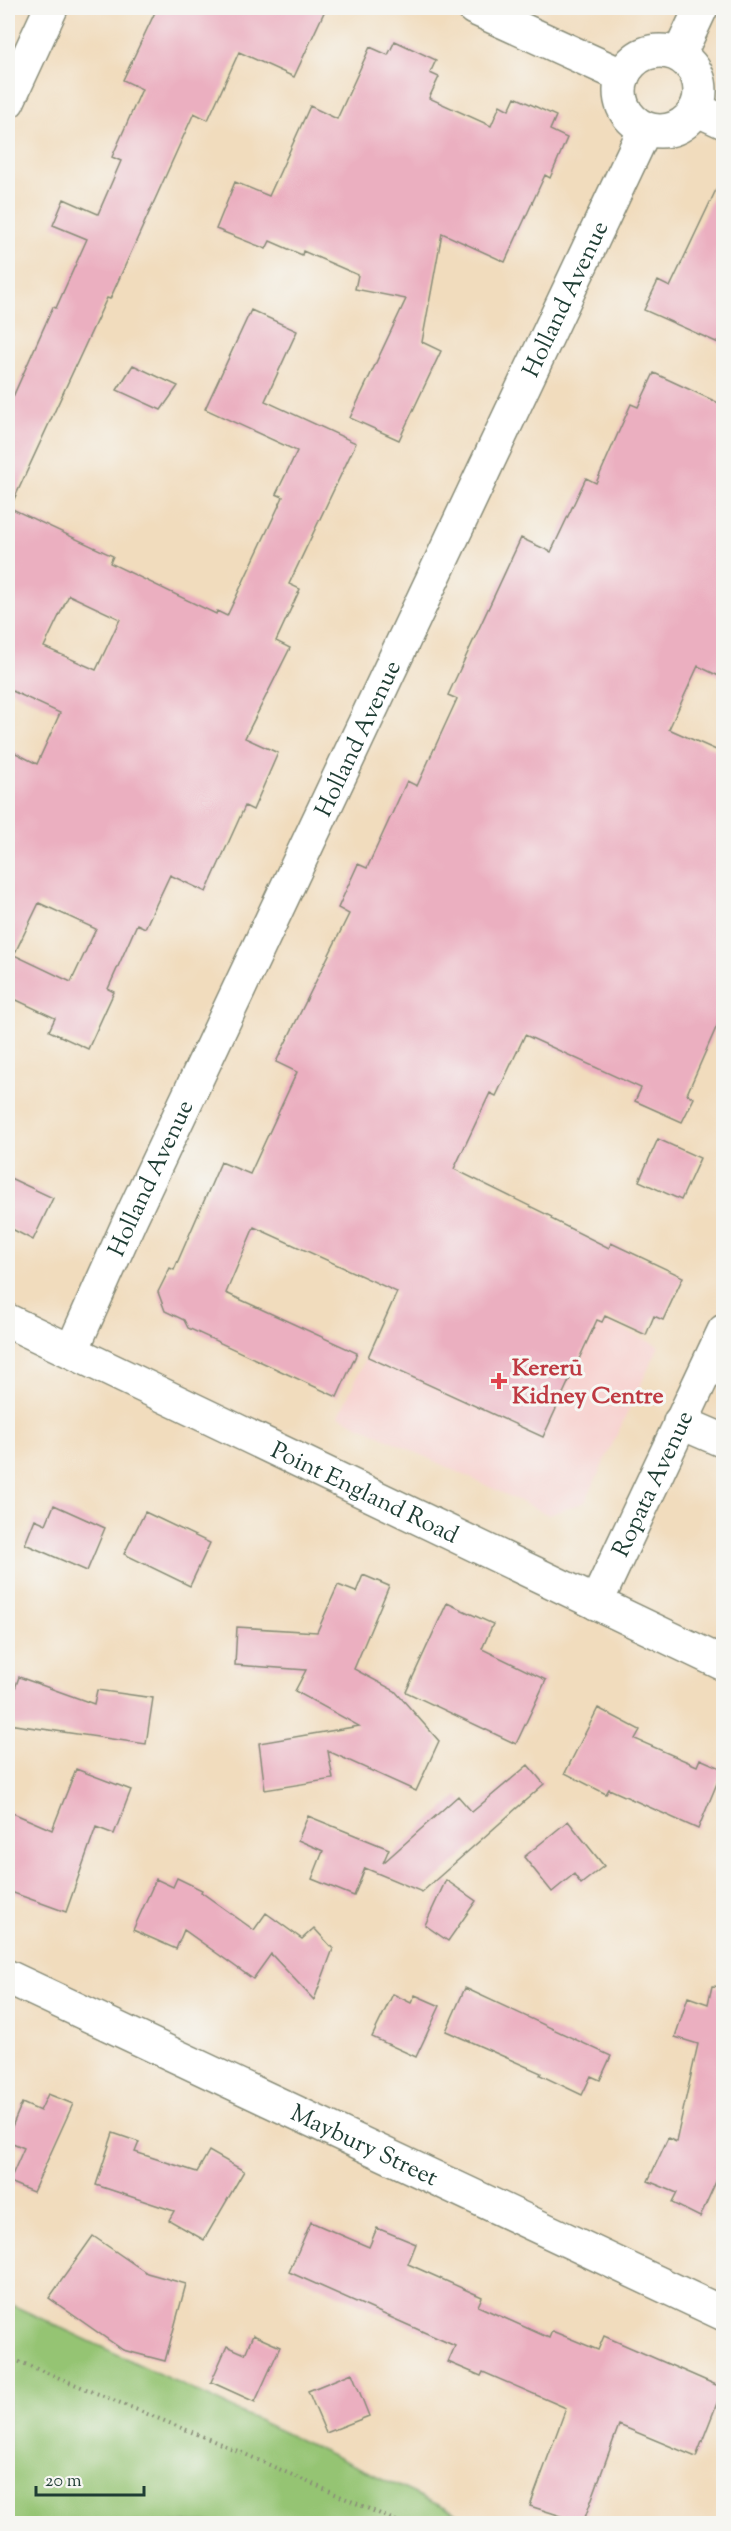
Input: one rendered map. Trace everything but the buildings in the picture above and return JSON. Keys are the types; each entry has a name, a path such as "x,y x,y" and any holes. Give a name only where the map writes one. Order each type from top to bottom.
{"street":[{"path":"8,101 51,8"},
{"path":"474,8 623,76"},
{"path":"680,55 701,8"},
{"path":"667,51 680,55 688,61 699,79 700,100 710,115 680,126 657,131 645,129 636,123 623,107 620,86 623,76 630,64 640,56 667,51"},
{"name":"Holland Avenue","path":"72,1350 126,1229 645,129"},
{"name":"Point England Road","path":"8,1321 723,1664"},
{"name":"Ropata Avenue","path":"596,1603 723,1331"},
{"path":"680,1422 723,1441"},
{"name":"Maybury Street","path":"8,1977 723,2314"}],"path":[{"path":"8,2357 238,2451 403,2523"}],"shaded area":[{"name":"Kererū Kidney Centre","path":"441,1243 659,1346 585,1502 549,1515 339,1416 415,1249"}],"green space":[{"path":"8,2303 477,2523 8,2523"}],"place":[{"name":"Kererū Kidney Centre","path":"499,1381"}]}
